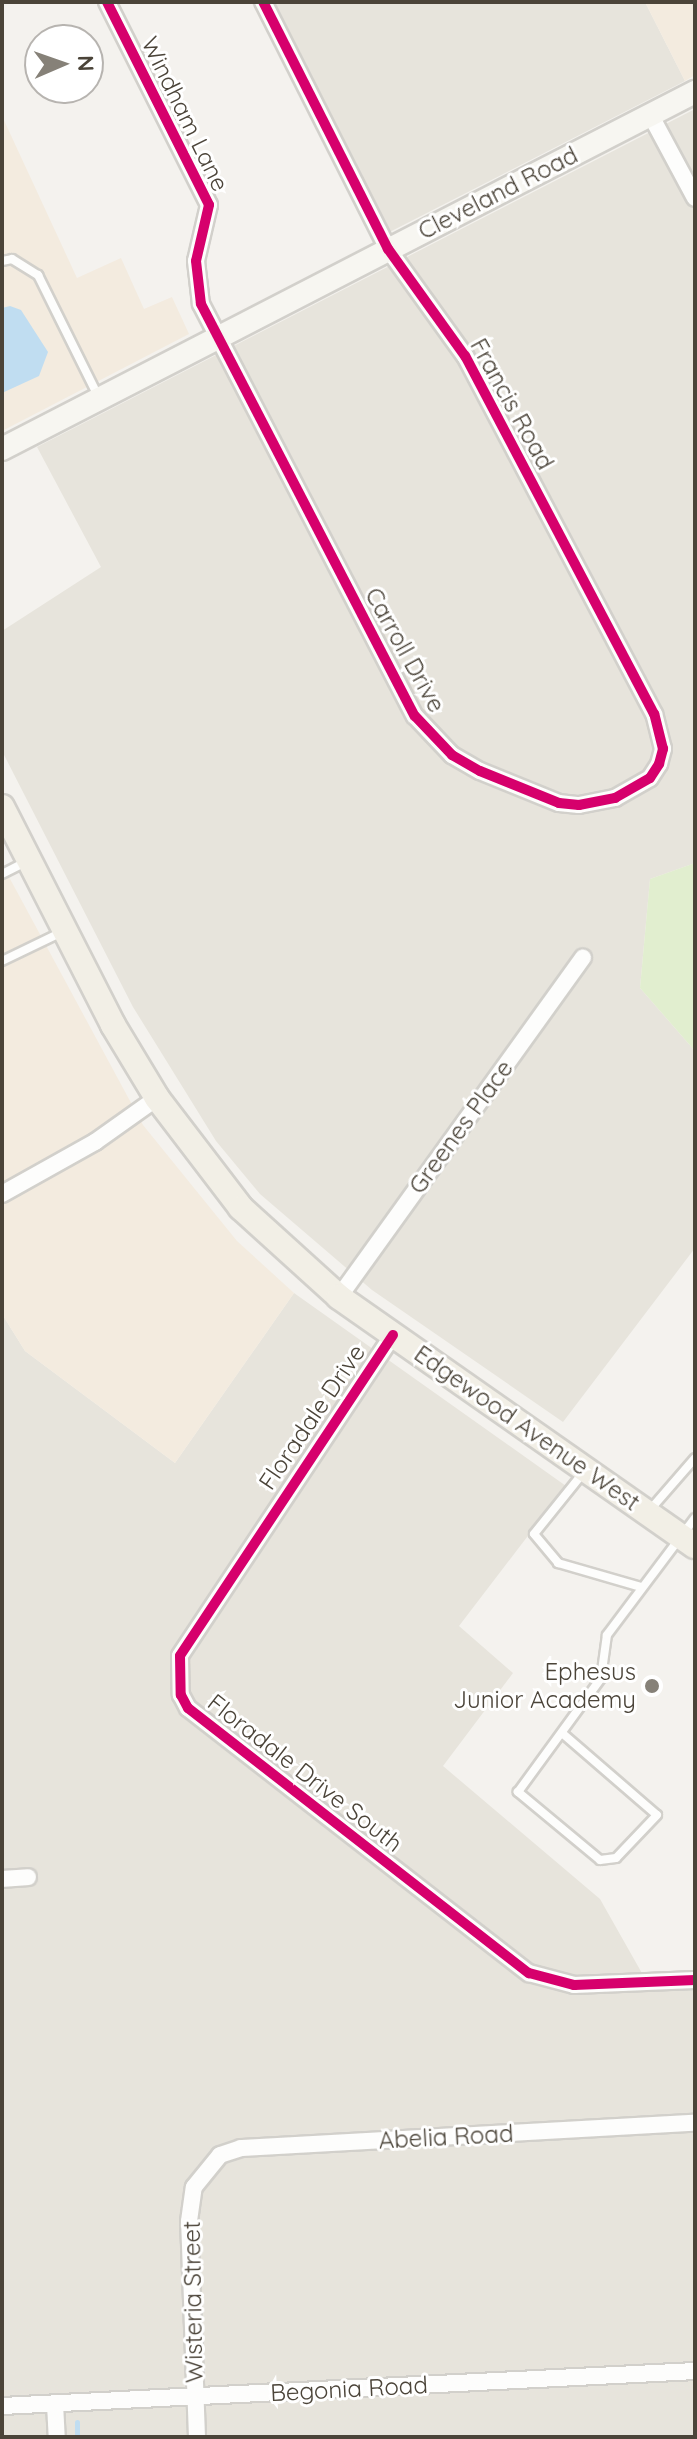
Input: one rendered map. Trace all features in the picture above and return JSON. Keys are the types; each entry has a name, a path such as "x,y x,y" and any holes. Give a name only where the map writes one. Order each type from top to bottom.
{"main road":[{"name":"Edgewood Avenue West","path":"2,807 157,1098 241,1208 339,1297 648,1513 689,1533"}],"street":[{"name":"Windham Lane","path":"107,2 209,205 196,261 197,288 217,339"},
{"name":"Francis Road","path":"263,2 388,249 465,356 654,714 663,749"},
{"name":"Cleveland Road","path":"2,449 695,92"},
{"path":"650,114 695,198"},
{"name":"Carroll Drive","path":"217,339 415,716 431,737 480,771 559,803 579,805 615,798 650,778 663,749"},
{"name":"Greenes Place","path":"339,1297 583,957"},
{"path":"2,1194 95,1142 157,1098"},
{"name":"Floradale Drive","path":"266,1522 393,1335"},
{"name":"Floradale Drive South","path":"266,1522 180,1656 181,1695 188,1708 529,1973 574,1985 695,1980"},
{"path":"2,1879 28,1877"},
{"name":"Abelia Road","path":"203,2169 241,2148 695,2123"},
{"name":"Wisteria Street","path":"197,2437 189,2221 194,2187 203,2169"},
{"name":"Begonia Road","path":"2,2406 695,2371"},
{"path":"55,2404 57,2437"}],"lane":[{"path":"2,261 12,259 38,275 99,398"},
{"path":"2,874 29,860"},
{"path":"2,961 65,930"},
{"path":"648,1513 695,1458"},
{"path":"585,1470 534,1534 558,1563 641,1587"},
{"path":"562,1733 657,1815 616,1858 600,1860 518,1792 601,1678 607,1635 641,1587 689,1533"}],"shaded area":[{"path":"252,2 645,2 685,81 374,240"},
{"path":"645,2 695,2 695,75 685,81"},
{"path":"695,109 695,863 650,879 640,988 695,1051 695,1248 563,1422 372,1290 260,1194 216,1141 133,1007 2,751 2,631 101,567 37,447"},
{"path":"2,116 77,278 121,258 144,309 172,297 189,334 2,431"},
{"path":"2,864 143,1125 237,1241 294,1293 175,1463 25,1351 2,1314"},
{"path":"294,1293 566,1486 459,1626 513,1673 443,1766 600,1899 643,1975 695,1972 695,2437 2,2437 2,1314 25,1351 175,1463"}],"green space":[{"path":"695,863 695,1051 640,988 650,879"}],"water":[{"path":"10,306 21,310 48,352 39,376 2,393 2,308"}],"waterway":[{"path":"77,2422 77,2437"}],"cycle path":[{"path":"107,2 209,205 196,261 201,304 415,716 452,755 480,771 559,803 579,805 615,798 650,778 659,764 663,749 654,714 465,356 388,249 263,2"},
{"path":"393,1335 180,1656 181,1695 188,1708 529,1973 574,1985 695,1980"}],"place":[{"name":"Ephesus Junior Academy","path":"652,1686"}]}
